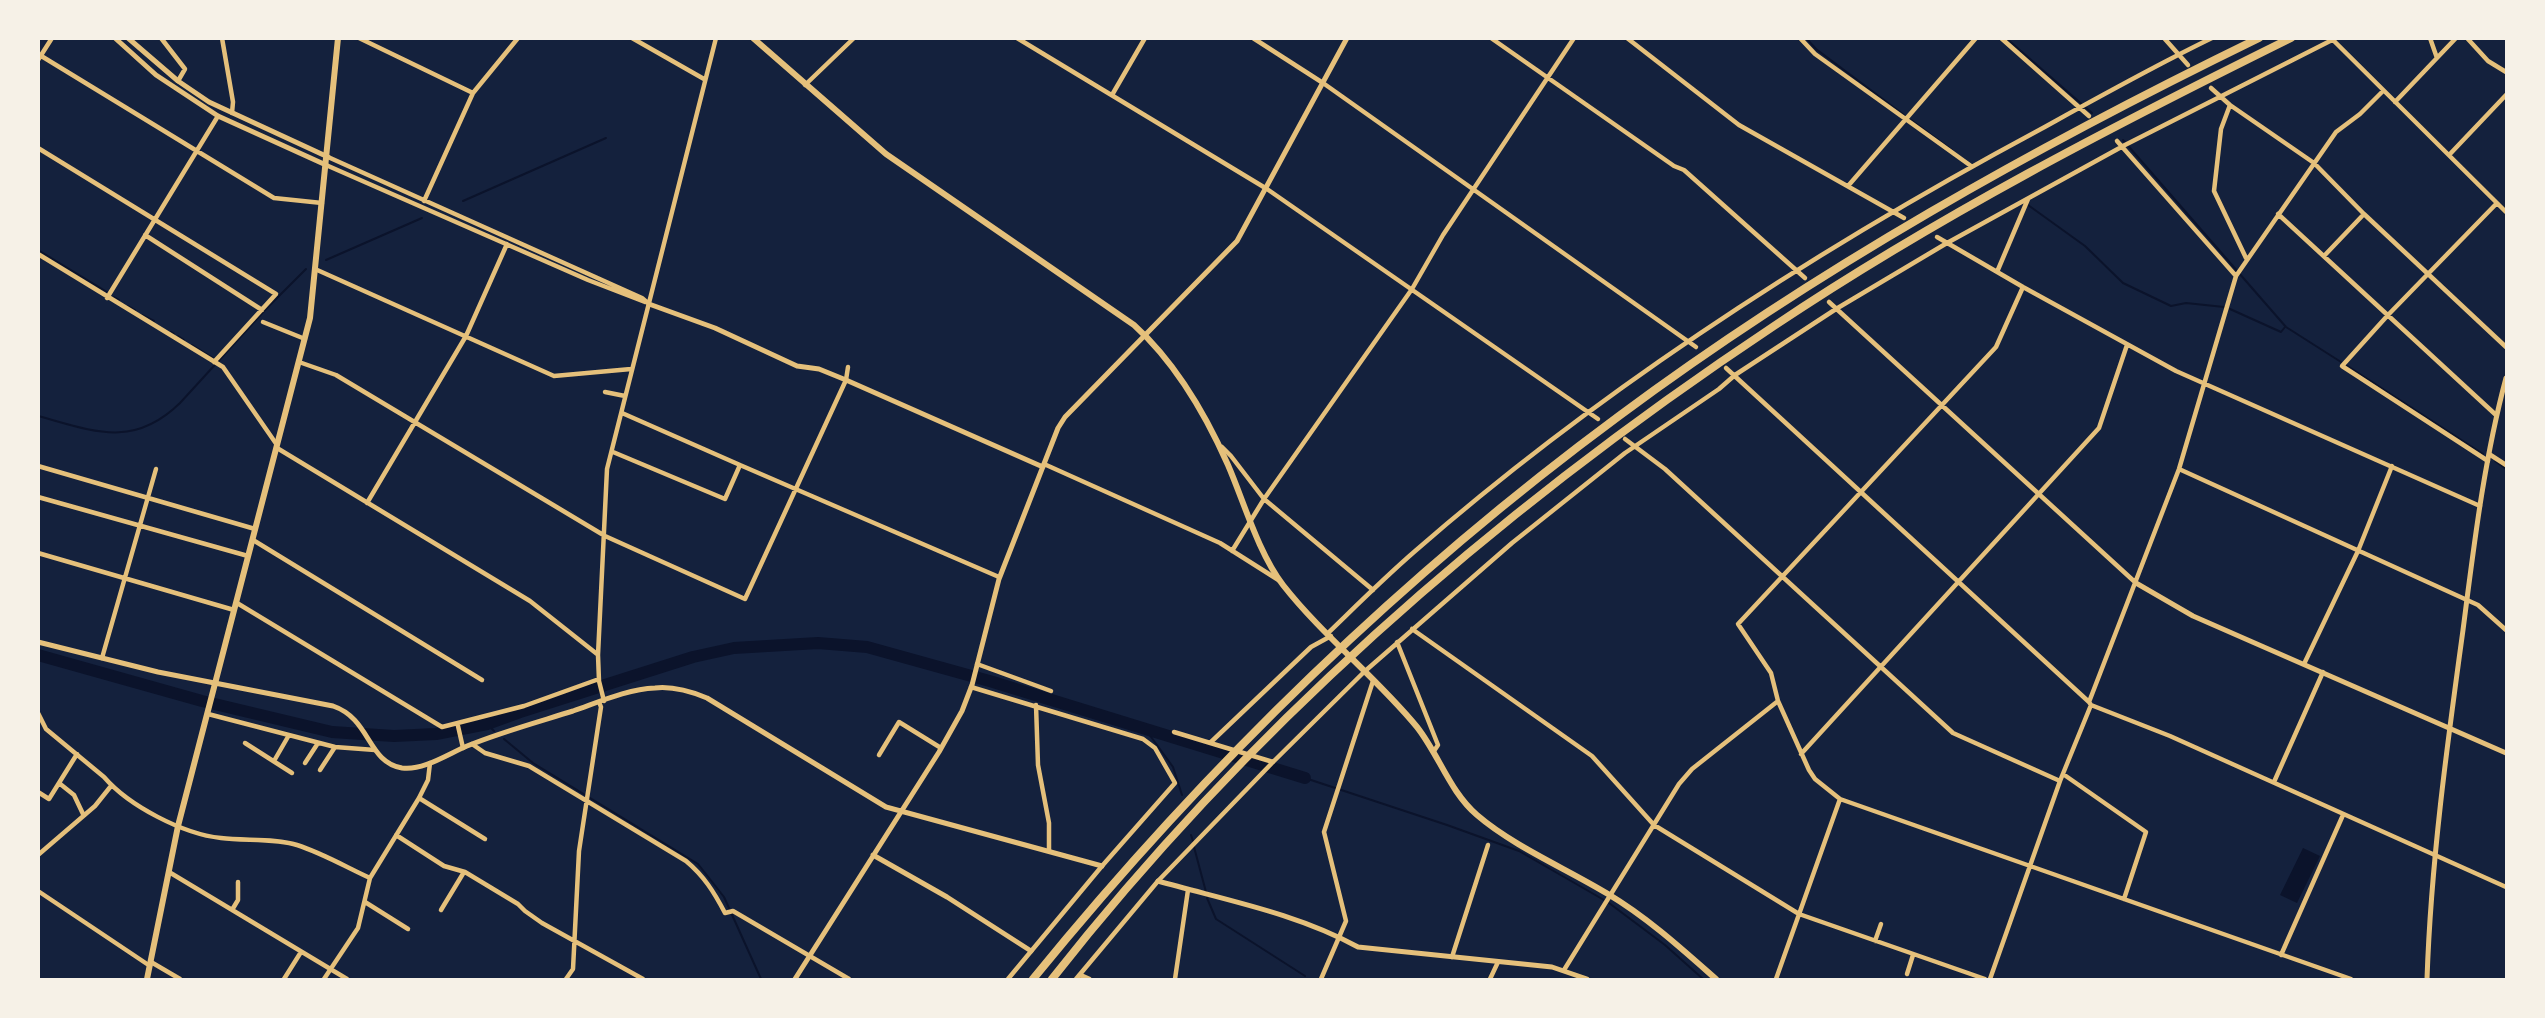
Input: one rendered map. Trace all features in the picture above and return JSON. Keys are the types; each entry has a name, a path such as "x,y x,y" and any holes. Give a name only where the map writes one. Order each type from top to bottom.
{"highway":[{"path":"1033,979 1101,897 1223,764 1353,637 1454,548 1565,457 1717,347 1836,269 1966,193 2184,75 2259,38"},
{"path":"1052,979 1112,906 1252,753 1362,647 1529,502 1660,404 1776,324 1914,239 2030,173 2291,38"}],"main road":[{"path":"147,979 178,826 305,339 316,269 338,38"},
{"path":"753,38 886,154 1134,325 1161,350 1179,375 1217,443 1281,582 1416,726 1456,790 1477,815 1504,834 1611,895 1668,937 1716,979"}],"street":[{"path":"52,38 39,57 274,198 322,203"},
{"path":"115,38 156,75 218,116 425,201 642,298 649,304"},
{"path":"128,38 178,81 209,102 327,161 588,280 715,328 797,366 819,369 846,380 1220,543 1281,582"},
{"path":"160,38 185,69 178,81"},
{"path":"222,38 233,102 232,113"},
{"path":"359,38 473,93"},
{"path":"425,201 473,93 518,38"},
{"path":"632,38 704,79"},
{"path":"566,979 573,969 579,851 602,700 598,654 607,469 716,38"},
{"path":"805,85 854,38"},
{"path":"1017,38 1267,189 1598,419"},
{"path":"1112,95 1145,38"},
{"path":"1253,38 1323,83 1696,347"},
{"path":"795,979 942,748 962,711 999,577 1058,428 1065,417 1237,241 1347,38"},
{"path":"1491,38 1674,166 1684,170 1805,278"},
{"path":"1231,551 1264,499 1412,289 1443,235 1574,38"},
{"path":"1627,38 1739,125 1904,218"},
{"path":"1800,38 1815,54 1971,166"},
{"path":"1847,186 1976,38"},
{"path":"2001,38 2089,116"},
{"path":"2164,38 2188,65"},
{"path":"1211,742 1311,647 1329,635 1373,590 1456,517 1588,413 1689,341 1796,271 1971,166 2212,38"},
{"path":"2430,38 2437,58"},
{"path":"2395,102 2456,38"},
{"path":"2467,38 2488,61 2507,72"},
{"path":"1089,979 1078,977 1158,881 1272,762 1397,642 1589,480 1735,375 1836,309 1947,243 2126,144 2333,39 2507,212"},
{"path":"2211,88 2230,105 2314,163 2364,214 2507,346"},
{"path":"1412,629 1591,756 1654,825 1798,914 1988,979 2179,469 2237,273 2336,132 2360,114 2383,91"},
{"path":"2450,154 2507,95"},
{"path":"2501,101 2507,105"},
{"path":"2230,105 2221,129 2214,191 2246,258"},
{"path":"107,298 218,116"},
{"path":"2117,141 2126,144 2237,273"},
{"path":"38,148 276,294 214,362"},
{"path":"1997,272 2029,198"},
{"path":"2497,203 2344,364 2489,458 2507,465"},
{"path":"2278,214 2496,415"},
{"path":"2324,256 2364,214"},
{"path":"145,236 262,310"},
{"path":"1937,237 2023,288 2203,383 2480,506"},
{"path":"367,503 466,336 507,244"},
{"path":"38,254 220,366 277,447 530,601 598,654"},
{"path":"316,269 554,376 631,369"},
{"path":"2023,288 1996,347 1738,624 1771,673 1778,701 1815,779 1840,799 2338,977 2351,979"},
{"path":"1829,302 2136,583 2193,616 2507,753"},
{"path":"263,322 305,339"},
{"path":"1801,754 2099,428 2127,345"},
{"path":"299,362 337,375 605,536 745,599 846,380 848,367"},
{"path":"1726,368 2090,704 2170,736 2507,887"},
{"path":"2427,979 2434,855 2450,727 2480,506 2496,415 2507,378"},
{"path":"606,392 625,396"},
{"path":"622,413 999,577"},
{"path":"1625,439 1665,469 1953,733 2060,781"},
{"path":"1217,443 1231,456 1264,499 1373,590"},
{"path":"612,452 725,499 740,465"},
{"path":"38,466 256,530"},
{"path":"2304,664 2358,551 2392,466"},
{"path":"102,658 156,469"},
{"path":"2179,469 2467,600 2507,630"},
{"path":"38,497 248,557"},
{"path":"253,540 482,680"},
{"path":"38,553 236,607 442,727 524,706 575,689 581,684 599,680"},
{"path":"38,642 158,673 345,710 364,730 380,757 397,767 417,767 472,744 602,700 657,687 692,692 724,708 886,807 1102,866"},
{"path":"1397,642 1438,745 1434,751"},
{"path":"976,666 1051,691"},
{"path":"2274,782 2324,672"},
{"path":"1321,979 1346,921 1324,832 1373,681"},
{"path":"971,686 1143,739 1155,748 1175,783 1008,979"},
{"path":"1564,970 1679,784 1692,769 1778,701"},
{"path":"1036,705 1038,765 1049,823 1049,851"},
{"path":"208,712 335,747 375,750"},
{"path":"38,713 46,729 111,786 137,804 178,826 202,835 295,844 370,878"},
{"path":"879,755 899,722 942,748"},
{"path":"458,726 463,748"},
{"path":"1174,732 1272,762"},
{"path":"274,761 289,735"},
{"path":"245,743 292,773"},
{"path":"305,763 318,743"},
{"path":"472,744 485,753 529,766 587,797 698,871 724,913 733,911 849,979"},
{"path":"320,770 335,747"},
{"path":"38,792 49,799 77,754"},
{"path":"324,979 358,928 370,878 419,799 428,780 430,762"},
{"path":"2063,774 2146,832 2124,899"},
{"path":"59,783 74,795 83,814"},
{"path":"38,855 95,806 111,786"},
{"path":"419,799 485,839"},
{"path":"1776,979 1840,799"},
{"path":"2281,955 2343,815"},
{"path":"397,835 444,866 464,872 518,904 542,923 643,979"},
{"path":"1452,957 1489,845"},
{"path":"873,855 947,897 1031,951"},
{"path":"169,872 347,979"},
{"path":"441,910 464,872"},
{"path":"1158,881 1286,917 1339,937 1357,947 1564,970 1587,979"},
{"path":"232,910 238,900 238,882"},
{"path":"1175,979 1188,890"},
{"path":"38,891 150,964 180,979"},
{"path":"365,902 408,929"},
{"path":"1875,941 1881,924"},
{"path":"284,979 301,951"},
{"path":"1908,974 1913,955"},
{"path":"1490,979 1498,962"}],"water":[{"path":"2303,848 2320,856 2297,903 2280,895"}],"waterway":[{"path":"1806,38 1816,49 1904,115"},
{"path":"2006,38 2092,113"},
{"path":"1911,120 1952,150"},
{"path":"463,201 606,138"},
{"path":"2123,140 2286,327 2341,362"},
{"path":"2028,205 2085,246 2123,283 2171,306 2186,303 2224,307"},
{"path":"326,260 422,218"},
{"path":"38,250 107,292"},
{"path":"38,416 95,431 129,431 146,427 180,403 306,269"},
{"path":"114,297 119,300"},
{"path":"128,306 135,310"},
{"path":"2230,309 2281,332 2285,327"},
{"path":"142,315 154,321"},
{"path":"178,336 184,340"},
{"path":"192,345 213,358"},
{"path":"2346,365 2483,454"},
{"path":"2495,461 2506,469"},
{"path":"38,655 202,701 332,732 394,736 436,734 487,724 693,657 734,648 818,643 867,647 993,682 1305,778"},
{"path":"487,724 494,731"},
{"path":"1146,730 1173,767 1182,795"},
{"path":"504,739 533,763 698,864 724,897 761,979"},
{"path":"1305,778 1519,851 1604,900"},
{"path":"1191,835 1193,841"},
{"path":"1194,847 1206,892"},
{"path":"1207,898 1216,919 1305,976"},
{"path":"1609,903 1665,945 1703,979"}]}
